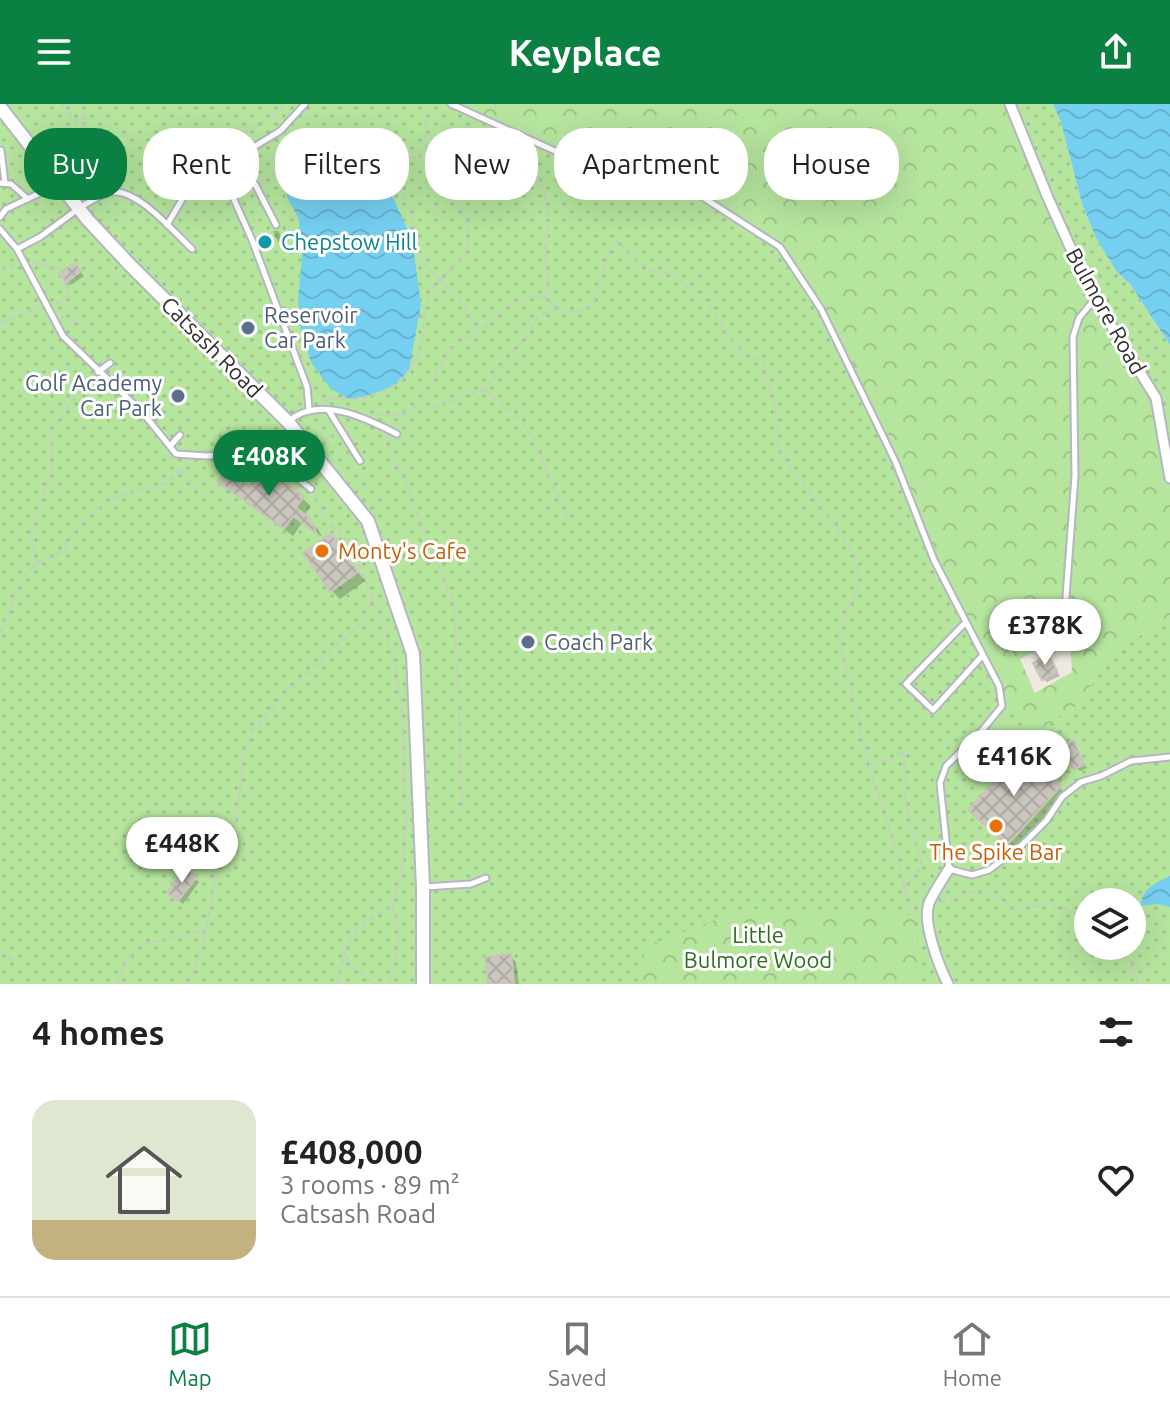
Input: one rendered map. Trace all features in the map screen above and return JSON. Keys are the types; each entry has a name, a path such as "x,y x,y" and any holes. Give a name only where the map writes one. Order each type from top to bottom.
{"street":[{"name":"Bulmore Road","path":"1010,104 1094,299 1156,398 1170,478"},
{"name":"Catsash Road","path":"0,107 24,137"},
{"name":"Catsash Road","path":"73,200 130,265 288,422 368,521 413,654 423,887 423,984"},
{"path":"948,984 930,934 928,906 949,869"}],"lane":[{"path":"259,144 280,131 305,104"},
{"path":"451,104 502,128"},
{"path":"538,144 555,151 656,167 780,247 821,309 896,463 934,560 999,686 1002,706 946,766 940,783 949,869 972,875 989,870 1022,845 1046,821 1062,797 1081,782 1131,761 1170,757"},
{"path":"1,150 2,183 11,184 24,195"},
{"path":"259,192 276,225"},
{"path":"127,195 134,197 192,249"},
{"path":"0,217 6,209 26,200"},
{"path":"84,205 93,200"},
{"path":"167,225 182,200"},
{"path":"234,200 307,387 309,409"},
{"path":"17,249 40,237 74,212"},
{"path":"0,229 17,249 63,336 143,413 176,454 250,455 273,459 311,489"},
{"path":"1044,649 1063,637 1075,476 1073,337 1079,318 1094,299"},
{"path":"98,372 110,363"},
{"path":"288,422 309,409 326,410 372,421 397,434"},
{"path":"326,410 360,461"},
{"path":"170,446 180,435"},
{"path":"238,436 250,455"},
{"path":"965,623 906,684 933,710 983,655"},
{"path":"423,887 463,885 486,878"}],"path":[{"path":"62,105 75,104"},
{"path":"82,104 84,128"},
{"path":"253,128 276,115 285,104"},
{"path":"425,148 426,104"},
{"path":"62,105 82,128"},
{"path":"463,807 454,604 387,445 386,436 394,422 417,407 449,353 496,319 509,305 547,296 550,284 545,257 548,215 538,179"},
{"path":"406,200 423,260 440,282 456,294 476,331"},
{"path":"326,410 328,398 367,398 383,391 406,376 416,360 422,342 425,303 430,292 464,251 469,237 464,213 455,200"},
{"path":"543,296 556,308 573,313 582,312 593,305 611,246 618,241 635,260 654,270 677,276 710,305 728,336 743,352 763,362 776,412 777,441 785,461 857,559 858,587 838,632 869,764 887,818 909,905 928,906 971,890 998,894 1011,908 1052,906 1074,910"},
{"path":"0,269 23,262 41,263 60,270 58,272 69,287 68,296 49,307 0,323"},
{"path":"49,307 57,314 92,329"},
{"path":"432,408 484,389 538,317 556,308"},
{"path":"38,564 30,526 53,466 50,453 53,433 75,398 98,372"},
{"path":"484,389 522,421 568,519"},
{"path":"374,414 388,416 408,413"},
{"path":"311,450 339,430"},
{"path":"0,633 20,584 38,564 60,553 75,530 115,497 141,488 165,485 180,470 203,496"},
{"path":"311,489 329,524 343,536 373,598 388,639 402,706 406,823 402,872 392,908 372,918 348,943 337,984"},
{"path":"189,984 206,930 216,875 239,802 242,759 251,732 275,704 359,624 373,598"},
{"path":"869,764 890,760 904,751 905,797 922,866 904,888"},
{"path":"390,984 397,945 397,915 392,908"},
{"path":"117,984 125,963 139,945 206,930"},
{"path":"0,951 13,961"},
{"path":"345,951 349,965 375,984"},
{"path":"1130,960 1138,984"}],"green space":[{"path":"0,104 452,104 530,128 425,128 425,200 538,200 538,131 554,136 554,200 707,200 780,247 821,309 1032,733 1077,706 1113,654 1170,615 1170,984 0,984"},
{"path":"452,104 1010,104 1090,291 1156,398 1170,478 1170,615 1113,654 1077,706 1032,734 999,686 956,605 896,463 821,309 780,247 707,200 748,200 748,128 554,128 554,151 538,143 538,128 505,128","holes":["1063,637 1070,637 1072,672 1035,693 1020,659"]},
{"path":"1010,104 1053,104 1061,122 1082,204 1097,240 1170,345 1170,478"},
{"path":"1001,719 1009,721 1011,731 1007,743 997,755 991,746"},
{"name":"Little Bulmore Wood","path":"747,908 820,914 916,915 919,984 640,984 646,946"}],"water":[{"path":"1053,104 1170,104 1170,345 1097,240 1082,204 1061,122"},
{"path":"289,200 394,200 412,239 421,304 409,370 396,385 349,399 330,388 311,362 301,331 298,301 303,247 298,217"},
{"path":"1170,876 1170,907 1146,905 1146,892"}],"building":[{"path":"73,264 81,271 66,283 60,272"},
{"path":"265,469 304,496 296,508 310,518 317,534 293,516 284,529 218,482 226,470 252,488"},
{"path":"331,533 358,572 330,592 303,553"},
{"path":"1048,654 1057,671 1042,680 1033,663"},
{"path":"1074,740 1084,765 1074,769 1061,746"},
{"path":"1022,751 1061,786 1007,845 968,810"},
{"path":"185,868 197,877 178,901 167,893"},
{"path":"511,954 514,984 488,984 485,957"}],"place":[{"name":"Chepstow Hill","path":"265,242"},
{"name":"Reservoir Car Park","path":"248,328"},
{"name":"Golf Academy Car Park","path":"178,396"},
{"name":"Monty's Cafe","path":"322,551"},
{"name":"Coach Park","path":"528,642"},
{"name":"The Spike Bar","path":"996,826"}]}
